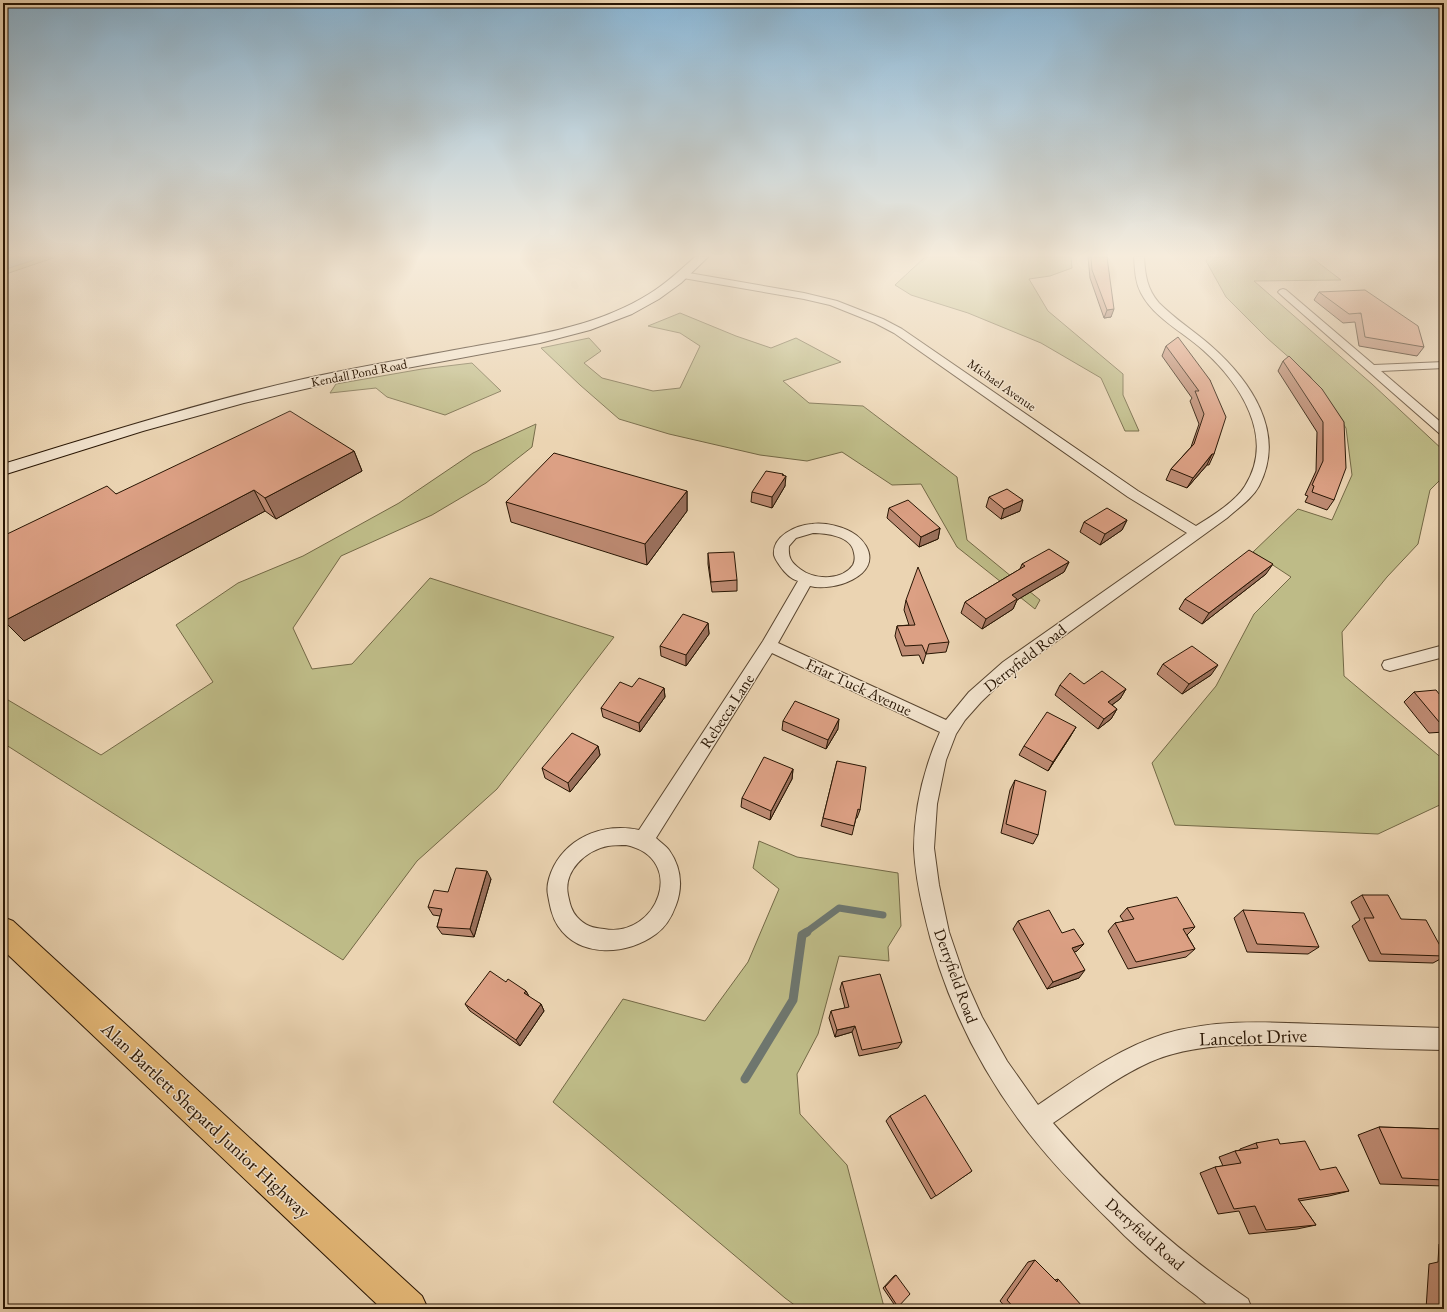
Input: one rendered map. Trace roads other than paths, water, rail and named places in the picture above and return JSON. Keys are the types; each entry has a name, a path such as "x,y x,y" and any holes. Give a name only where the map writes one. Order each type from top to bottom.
{"highway":[{"name":"Alan Bartlett Shepard Junior Highway","path":"3,931 409,1309"}],"street":[{"name":"Kendall Pond Road","path":"3,470 159,421 273,391 327,379 535,339 569,331 609,318"},
{"name":"Michael Avenue","path":"871,318 898,331 1133,494 1197,533"},
{"name":"Derryfield Road","path":"1171,318 1207,348 1230,371 1252,402 1260,421 1263,434 1264,447 1258,475 1251,487 1222,515 1009,666 979,693 950,729 934,774 926,820 924,850 928,886 936,922 950,967 964,1004 986,1048 1034,1121 1078,1170 1126,1219 1186,1271 1238,1309"},
{"path":"1314,318 1444,431"},
{"path":"1371,368 1444,365"},
{"path":"812,528 827,529 849,537 858,546 862,558 861,563 858,569 847,577 836,581 823,582 806,580 792,573 781,558 781,548 792,535 812,528"},
{"name":"Rebecca Lane","path":"644,840 769,645 806,580"},
{"name":"Friar Tuck Avenue","path":"769,645 950,729"},
{"path":"1390,665 1444,651"},
{"path":"624,835 644,840 661,853 667,862 670,872 672,883 670,894 667,905 660,916 652,925 642,932 631,938 618,940 606,941 594,939 583,935 574,929 562,912 559,902 559,881 562,871 568,862 583,846 603,837 624,835"},
{"name":"Lancelot Drive","path":"1034,1121 1103,1076 1134,1058 1163,1046 1195,1038 1226,1034 1265,1033 1444,1039"}],"waterway":[{"path":"805,933 839,908 883,915"},
{"path":"745,1079 793,1000 802,935 807,932"}]}
